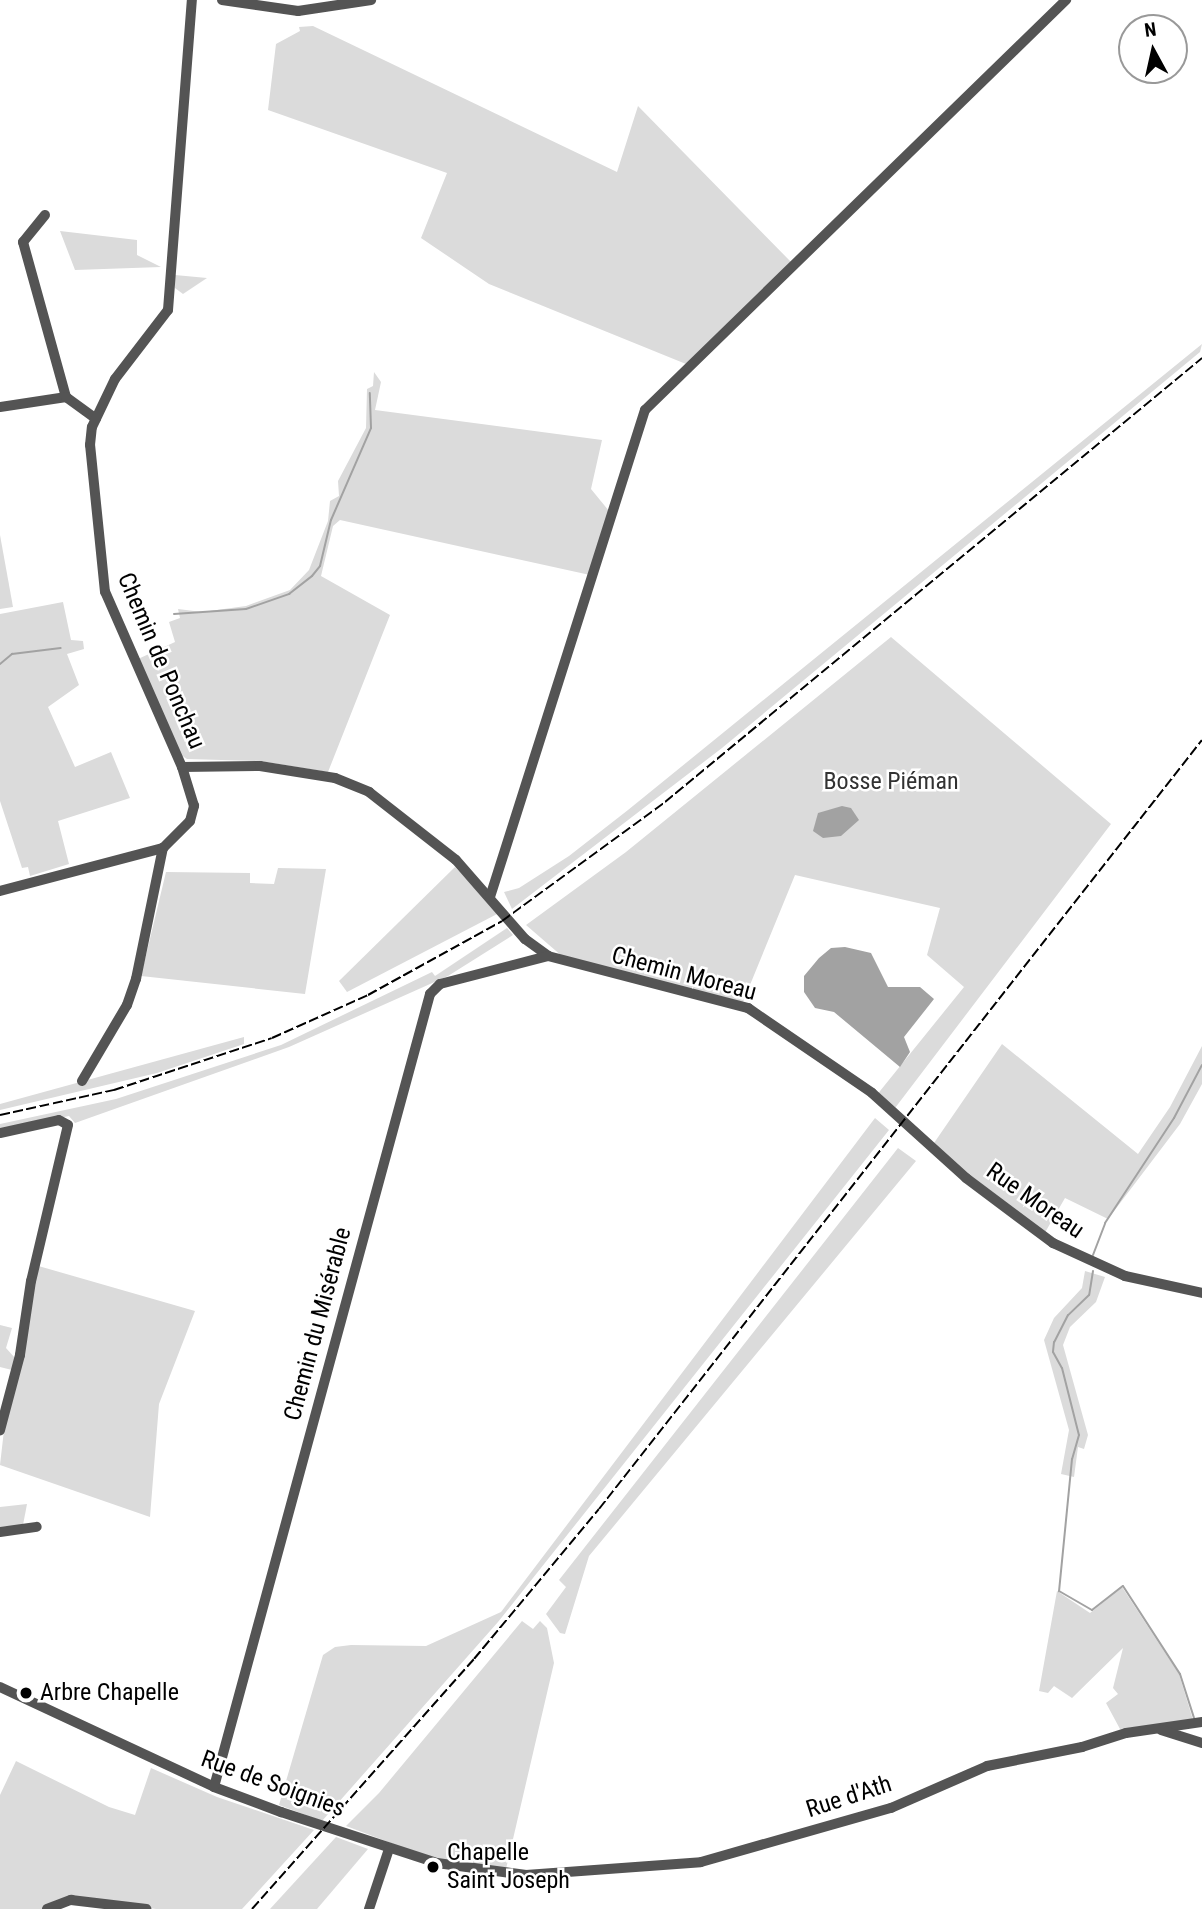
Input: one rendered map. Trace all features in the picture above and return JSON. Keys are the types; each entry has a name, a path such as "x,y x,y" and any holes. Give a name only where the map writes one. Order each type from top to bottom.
{"street":[{"name":"Chemin de Ponchau","path":"82,1081 131,992 163,848 192,816 194,806 182,767 102,581 90,445 96,419 115,379 168,310 192,0"},
{"path":"222,0 298,11 371,0"},
{"path":"490,897 645,410 1066,0"},
{"path":"45,215 23,242 66,397 96,419"},
{"path":"0,407 66,397"},
{"path":"182,767 260,765 335,778 369,792 456,860 525,939 548,956"},
{"path":"0,891 163,848"},
{"name":"Chemin Moreau","path":"548,956 748,1008 872,1093"},
{"name":"Chemin du Misérable","path":"214,1787 430,994 440,984 548,956"},
{"name":"Rue Moreau","path":"872,1093 966,1178 1053,1243 1125,1276 1202,1293"},
{"path":"0,1133 66,1122 31,1281 20,1355 0,1430"},
{"path":"0,1532 37,1527"},
{"name":"Rue de Soignies","path":"0,1687 214,1787 389,1849 477,1870 546,1875"},
{"name":"Rue d'Ath","path":"546,1875 613,1865 701,1862 891,1808 986,1766 1202,1722"},
{"name":"Rue d'Ath","path":"1158,1730 1202,1743"},
{"path":"369,1909 389,1849"},
{"path":"47,1909 71,1900 146,1909"}],"green space":[{"path":"313,26 617,172 638,106 791,262 686,364 489,284 421,238 447,173 268,110 276,44 300,31 299,27"},
{"path":"60,231 137,240 137,255 161,267 75,270"},
{"path":"175,275 207,278 183,294 175,288"},
{"path":"1202,344 1200,352 722,748 512,909 504,892 519,888 569,856 628,810"},
{"path":"374,372 381,382 375,410 602,440 591,489 609,511 590,575 340,520 333,526 321,576 390,615 328,772 260,761 187,759 181,755 138,659 175,642 169,622 180,618 178,609 202,612 246,606 290,590 309,570 328,521 330,501 339,496 338,481 366,428 367,389 373,386"},
{"path":"0,535 13,607 0,609"},
{"path":"63,602 71,640 83,641 84,649 67,654 79,685 48,707 75,767 111,752 130,798 58,821 69,864 30,876 28,867 22,868 0,801 0,614"},
{"name":"Bosse Piéman","path":"891,637 1111,824 892,1112 876,1096 964,987 927,955 940,908 795,875 743,1002 563,957 526,925 626,852"},
{"path":"455,867 499,913 347,992 339,981"},
{"path":"278,868 326,869 305,994 141,976 166,872 250,873 250,883 274,884"},
{"path":"507,928 513,935 448,976 289,1047 75,1123 69,1116 0,1130 0,1124 116,1099 281,1045 432,972 435,976"},
{"path":"244,1037 244,1044 157,1073 0,1110 0,1104"},
{"path":"1002,1044 1138,1154 1170,1107 1202,1046 1202,1084 1180,1124 1108,1219 1065,1198 1043,1236 1019,1221 934,1143"},
{"path":"875,1118 889,1130 498,1622 322,1821 279,1805 323,1655 335,1647 351,1645 426,1646 501,1612"},
{"path":"898,1148 916,1161 589,1556 565,1634 560,1633 546,1614 566,1587 559,1580"},
{"path":"35,1265 195,1311 159,1404 150,1517 0,1465 7,1404"},
{"path":"1085,1271 1105,1277 1096,1302 1070,1327 1063,1345 1088,1435 1084,1449 1078,1447 1074,1477 1061,1474 1069,1430 1044,1340 1054,1318 1082,1288"},
{"path":"0,1325 12,1328 6,1348 15,1358 12,1370 0,1367"},
{"path":"27,1504 23,1525 0,1527 0,1507"},
{"path":"1122,1587 1179,1674 1193,1720 1120,1729 1106,1703 1118,1694 1113,1688 1123,1648 1072,1698 1054,1686 1048,1693 1039,1691 1057,1591 1090,1613"},
{"path":"522,1621 533,1629 540,1621 547,1628 554,1663 506,1869 436,1860 346,1826 379,1793"},
{"path":"16,1761 109,1807 135,1815 151,1768 217,1797 314,1830 242,1909 156,1909 69,1897 45,1909 0,1909 0,1795"},
{"path":"336,1837 368,1849 317,1909 270,1909"}],"shaded area":[{"path":"842,806 851,808 859,820 841,836 823,838 813,831 818,813"},
{"path":"845,947 871,953 888,987 920,987 934,999 904,1037 910,1052 900,1067 834,1012 815,1008 804,992 804,976 819,958 831,948"}],"waterway":[{"path":"174,614 246,609 289,594 312,576 320,566 331,520 371,428 370,393"},
{"path":"0,664 12,654 61,648"},
{"path":"1093,1255 1105,1223 1174,1118 1202,1065"},
{"path":"1093,1271 1089,1295 1068,1315 1054,1342 1053,1352 1062,1368 1079,1435 1072,1459 1059,1591 1092,1610 1123,1586 1180,1674 1194,1718"}],"railway":[{"path":"0,1115 114,1090 272,1038 368,995 502,921 665,802 1202,358"},
{"path":"252,1909 474,1659 599,1509 1202,740"}],"place":[{"name":"Arbre Chapelle","path":"26,1693"},
{"name":"Chapelle Saint Joseph","path":"433,1867"}]}
